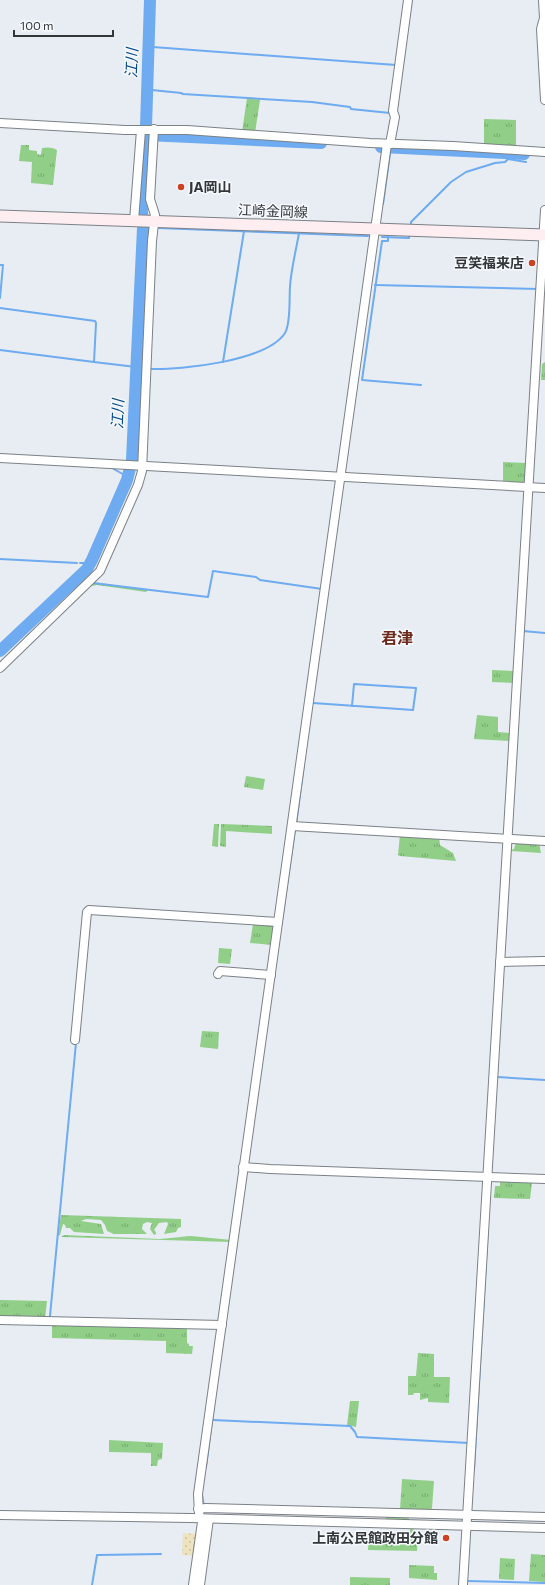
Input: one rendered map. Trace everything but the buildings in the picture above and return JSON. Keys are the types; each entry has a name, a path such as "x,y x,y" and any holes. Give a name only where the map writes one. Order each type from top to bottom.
{"main road":[{"name":"江崎金岡線","path":"0,216 544,235"}],"street":[{"path":"200,1585 207,1513 198,1494 246,1167 278,922 294,826 375,229 388,146 395,117 393,111 408,0"},
{"path":"543,0 544,18 541,29 545,100"},
{"path":"0,123 141,130 153,133 388,146 453,146 545,152"},
{"path":"135,221 141,130"},
{"path":"0,668 100,571 138,484 153,222 155,215 150,199 153,133"},
{"path":"463,1585 466,1519 490,1177 545,210"},
{"path":"0,458 545,488"},
{"path":"294,826 545,841"},
{"path":"75,1040 87,912 89,910 278,922"},
{"path":"502,962 545,961"},
{"path":"218,974 220,971 271,975"},
{"path":"246,1167 545,1179"},
{"path":"0,1320 222,1325"},
{"path":"193,1585 202,1527 207,1513"},
{"path":"0,1515 207,1513 466,1519 545,1517"},
{"path":"466,1519 545,1528"}],"green space":[{"path":"247,98 260,100 255,133 242,132"},
{"path":"484,119 516,120 516,146 484,145"},
{"path":"21,145 29,145 29,150 37,151 37,154 41,155 42,148 54,148 57,150 53,185 31,183 32,162 19,161"},
{"path":"545,362 545,380 541,380 542,364"},
{"path":"503,462 526,463 525,482 523,485 503,483"},
{"path":"93,582 148,590 146,592 97,585 87,587"},
{"path":"492,670 513,671 513,683 492,682"},
{"path":"477,715 498,717 498,732 511,733 510,741 474,739"},
{"path":"246,776 265,779 263,790 244,787"},
{"path":"214,824 219,824 218,847 212,846"},
{"path":"221,824 272,826 272,834 226,831 226,847 220,846"},
{"path":"400,834 439,837 440,845 453,853 456,861 400,856 398,855"},
{"path":"516,842 539,843 541,853 511,851 514,849"},
{"path":"253,924 276,925 272,945 250,943"},
{"path":"219,948 232,949 230,964 218,963"},
{"path":"202,1031 219,1032 218,1049 200,1047"},
{"path":"500,1182 532,1183 530,1199 494,1198 495,1186 500,1186"},
{"path":"61,1215 181,1219 181,1227 178,1228 176,1232 164,1234 168,1224 167,1222 159,1223 154,1230 156,1234 154,1235 150,1229 152,1223 147,1222 143,1224 142,1229 147,1234 114,1234 107,1231 101,1220 86,1219 81,1221 101,1224 104,1234 74,1232 70,1228 66,1228 63,1224 60,1235 58,1236"},
{"path":"64,1235 160,1239 191,1236 231,1240 231,1242 61,1237"},
{"path":"0,1300 47,1301 45,1319 0,1318"},
{"path":"52,1324 187,1327 187,1343 189,1346 193,1346 192,1354 166,1353 166,1341 52,1338"},
{"path":"418,1353 434,1354 434,1377 450,1377 449,1403 428,1402 428,1398 420,1400 420,1393 408,1395 408,1376 416,1376"},
{"path":"350,1401 359,1401 356,1427 347,1425"},
{"path":"109,1440 163,1443 162,1459 158,1460 157,1466 151,1466 151,1453 109,1452"},
{"path":"402,1479 434,1481 432,1508 430,1511 400,1510"},
{"path":"386,1516 409,1517 409,1522 385,1521"},
{"path":"410,1529 414,1529 414,1533 418,1533 417,1551 368,1550 369,1532 373,1532 373,1536 394,1536 395,1532 399,1532 399,1537 409,1537"},
{"path":"531,1554 545,1555 545,1582 529,1581"},
{"path":"500,1558 515,1559 514,1580 499,1579"},
{"path":"409,1565 434,1566 434,1573 437,1573 437,1580 409,1578"},
{"path":"350,1577 390,1578 390,1585 350,1585"}],"sand":[{"path":"183,1533 199,1534 195,1556 182,1555"}],"waterway":[{"name":"江川","path":"146,127 150,0"},
{"path":"153,47 396,65"},
{"path":"152,90 183,94 312,102 350,107 351,109 390,113"},
{"name":"江川","path":"0,651 87,569 127,480 132,460 146,132"},
{"path":"146,135 321,143"},
{"path":"383,204 391,146"},
{"path":"381,147 524,154"},
{"path":"411,224 411,222 451,182 466,172 495,163 505,162 508,159 526,162"},
{"name":"江川","path":"143,228 150,228"},
{"path":"159,228 368,236"},
{"path":"223,362 244,231"},
{"path":"150,369 182,368 223,362 261,351 275,343 287,329 292,267 299,233"},
{"path":"382,237 409,238 409,235"},
{"path":"388,237 388,241 382,241 362,380 421,385"},
{"path":"0,265 3,265 0,298"},
{"path":"375,285 538,289"},
{"path":"0,308 95,321 94,362 136,367"},
{"path":"0,350 94,362"},
{"name":"江川","path":"136,369 143,369"},
{"path":"112,468 128,477"},
{"path":"0,559 77,563"},
{"path":"80,563 90,563"},
{"path":"93,583 208,597 213,571 256,577 260,580 322,589"},
{"name":"江川","path":"74,581 84,582"},
{"path":"523,631 545,633"},
{"path":"313,703 413,710 416,688 354,684 352,706"},
{"path":"296,825 304,764"},
{"path":"282,920 295,829"},
{"path":"50,1316 76,1043"},
{"path":"497,1077 545,1080"},
{"path":"474,1470 488,1226"},
{"path":"206,1467 214,1405"},
{"path":"213,1420 350,1426 357,1437 469,1443"},
{"path":"202,1495 204,1506"},
{"path":"92,1585 97,1555 161,1554"},
{"path":"467,1581 545,1583"}],"place":[{"name":"JA岡山","path":"181,187"},
{"name":"豆笑福来店","path":"532,263"},
{"name":"上南公民館政田分館","path":"446,1538"}],"district":[{"name":"君津","path":"397,638"}]}
